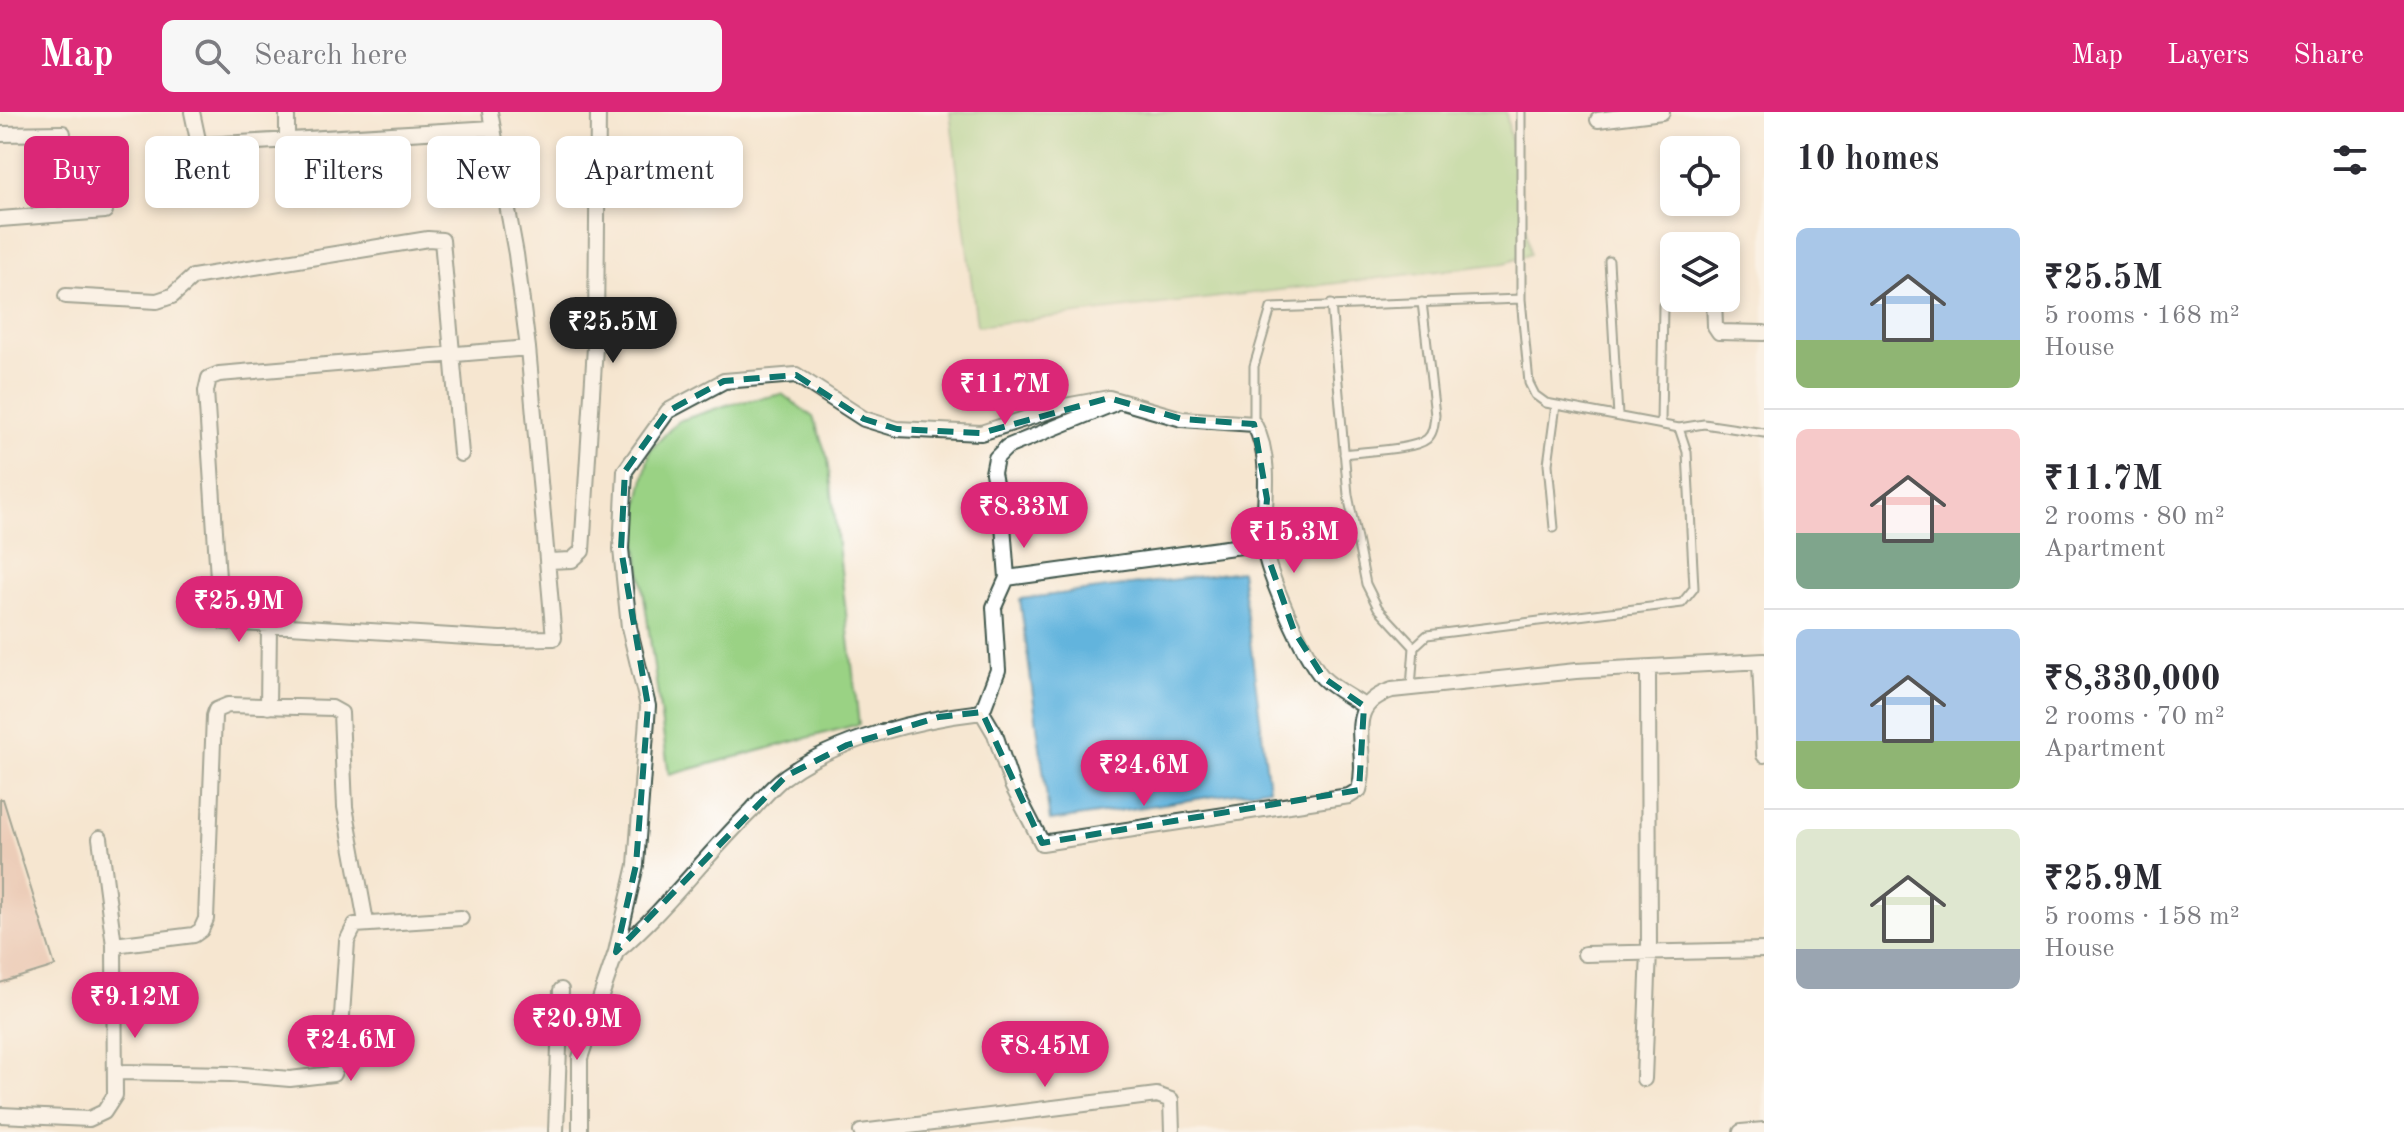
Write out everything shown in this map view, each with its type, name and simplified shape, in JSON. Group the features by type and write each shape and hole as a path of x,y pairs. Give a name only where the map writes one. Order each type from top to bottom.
{"street":[{"path":"192,112 198,140 205,145 275,142"},
{"path":"287,112 287,136"},
{"path":"490,112 516,254 528,348 555,633 550,640 229,624 221,615 206,391 209,378 219,374 528,348"},
{"path":"548,561 572,560 582,551 596,320 598,112"},
{"path":"1598,120 1662,112"},
{"path":"366,136 493,128"},
{"path":"0,134 63,133"},
{"path":"0,219 105,211"},
{"path":"66,296 157,301 172,296 193,277 437,238 445,245 461,454"},
{"path":"1714,312 1715,326 1719,332 1764,333"},
{"path":"580,1132 580,1058 616,952 636,865 648,706 629,627 621,549 625,471 668,411 724,381 796,375 864,419 897,429 981,433 1065,406 1109,398 1182,419 1254,424 1260,435 1267,499 1263,543 1294,631 1324,678 1364,706"},
{"path":"982,712 998,670 994,607 1007,578 1003,525 993,473 996,458 1007,447 1120,401"},
{"path":"1007,578 1263,543"},
{"path":"268,707 269,627"},
{"path":"982,712 995,734 1012,785 1042,843 1349,796 1359,790 1364,770 1360,725 1364,706 1375,695 1411,688 1576,671 1648,670 1762,662 1764,755"},
{"path":"1644,1079 1649,951 1648,670"},
{"path":"114,945 194,935 201,930 206,919 216,710 228,705 332,708 341,713 345,807 366,922"},
{"path":"616,952 647,926 714,847 786,776 847,745 939,717 982,712"},
{"path":"0,1115 89,1119 104,1112 115,1095 114,945 100,838"},
{"path":"117,1072 231,1074 290,1079 333,1074 339,1060 347,941 355,925 461,918"},
{"path":"1585,954 1764,950"},
{"path":"556,1132 561,990"},
{"path":"861,1132 1157,1095 1171,1100 1172,1132"},
{"path":"1741,1132 1764,1130"}],"lane":[{"path":"1521,112 1521,299 1529,383 1535,395 1556,405 1661,422 1679,428 1704,424 1764,433"},
{"path":"1609,261 1618,416"},
{"path":"1254,424 1254,366 1271,308 1521,299"},
{"path":"1344,454 1416,444 1427,438 1433,429 1435,415 1422,302"},
{"path":"1331,304 1348,495 1366,584 1378,608 1414,647"},
{"path":"1661,422 1663,312"},
{"path":"1554,528 1548,464 1556,405"},
{"path":"1411,688 1414,647 1420,638 1438,633 1682,603 1689,598 1695,577 1688,467 1684,436 1679,428"}],"highlighted area":[{"path":"796,375 864,419 897,429 981,433 1109,398 1182,419 1254,424 1267,499 1263,543 1294,631 1324,678 1364,706 1359,790 1042,843 982,712 939,717 847,745 786,776 616,952 636,865 648,706 621,549 625,471 668,411 724,381"}],"green space":[{"path":"950,112 1506,112 1530,254 1505,263 977,326"},
{"path":"782,394 813,417 828,459 859,724 669,775 634,524 650,450 678,421 727,405"}],"water":[{"path":"1241,571 1269,788 1050,821 1020,599"}],"building":[{"path":"0,799 3,799 55,966 0,983"}]}
